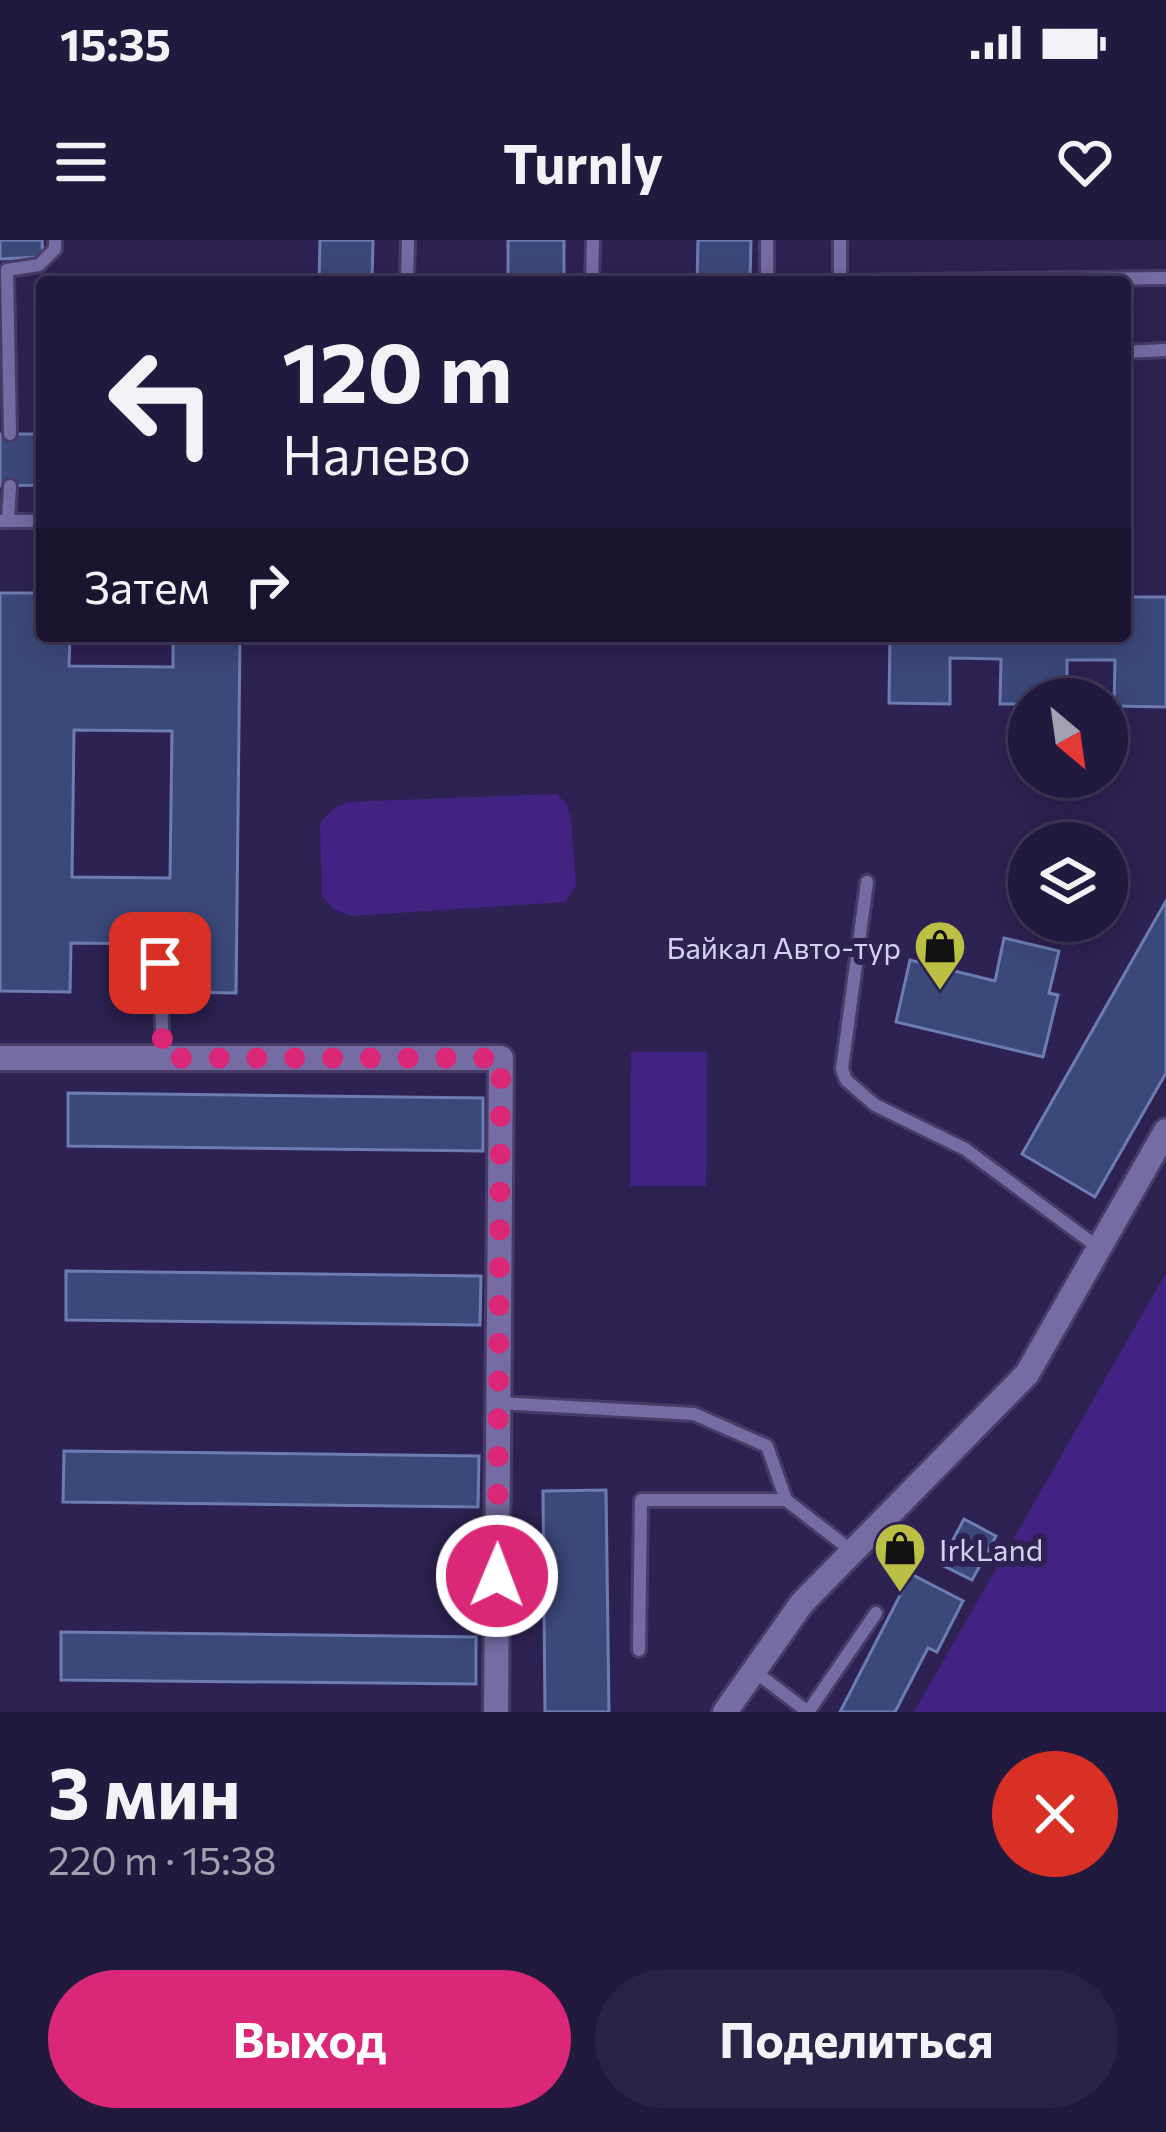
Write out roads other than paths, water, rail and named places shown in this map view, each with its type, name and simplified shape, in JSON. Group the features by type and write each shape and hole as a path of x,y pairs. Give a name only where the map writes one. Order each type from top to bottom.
{"street":[{"path":"0,1058 501,1058 496,1712"},
{"path":"725,1712 802,1603 1027,1374 1166,1131"}],"lane":[{"path":"10,434 8,270 39,265 55,249 55,240"},
{"path":"407,276 408,240"},
{"path":"592,276 593,240"},
{"path":"766,240 767,276"},
{"path":"840,240 842,276"},
{"path":"1131,278 1166,278"},
{"path":"1131,352 1166,350"},
{"path":"10,486 4,521 36,521"},
{"path":"867,882 842,1069 846,1080 875,1105 965,1149 1099,1249"},
{"path":"160,963 163,1058"},
{"path":"499,1403 694,1414 767,1446 786,1500 852,1551"},
{"path":"639,1650 641,1500 786,1500"},
{"path":"754,1671 808,1712 876,1613"}],"place":[{"name":"Байкал Авто-тур","path":"940,992"},
{"name":"IrkLand","path":"900,1594"}]}
